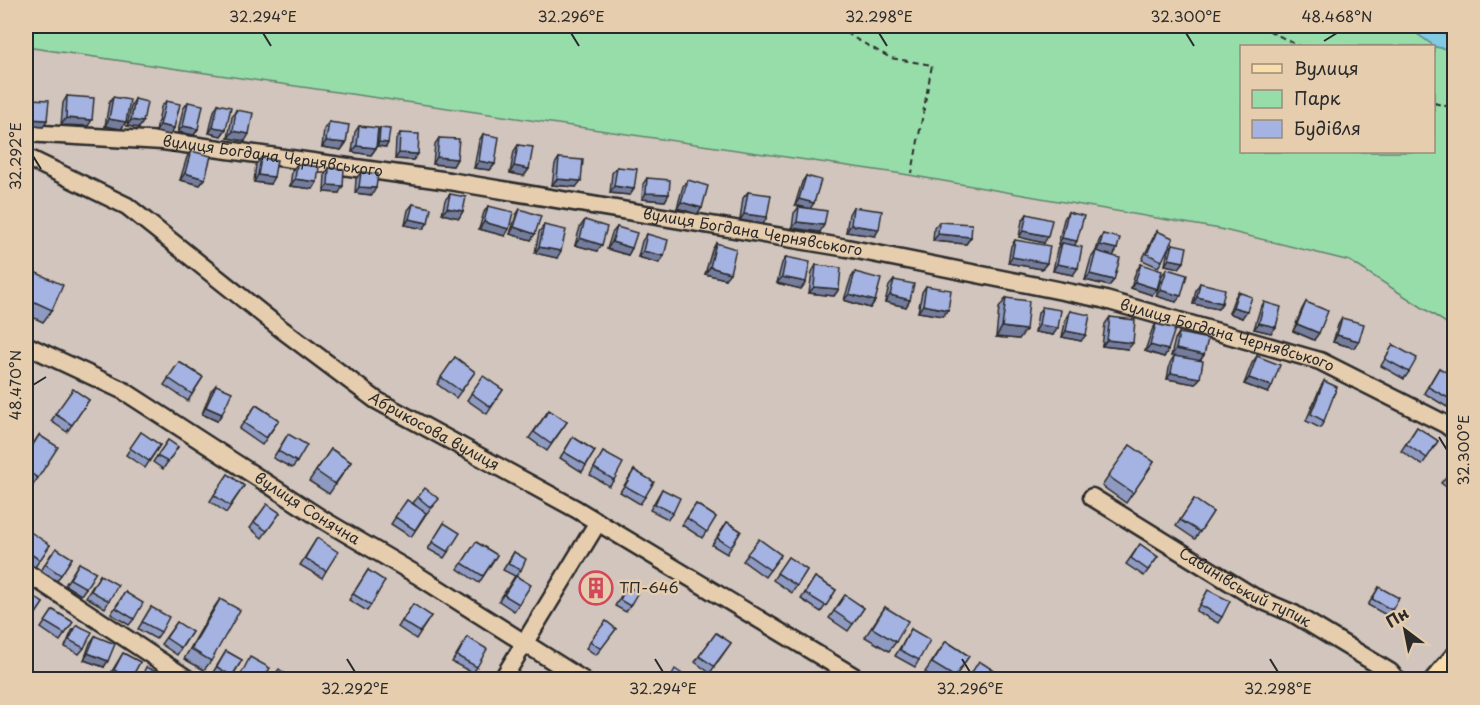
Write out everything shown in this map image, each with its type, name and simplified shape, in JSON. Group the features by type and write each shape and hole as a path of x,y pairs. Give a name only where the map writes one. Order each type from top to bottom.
{"main road":[{"path":"1436,680 1455,660"}],"street":[{"name":"вулиця Богдана Чернявського","path":"26,133 163,141 449,181 847,248 1102,299 1320,361 1455,431"},
{"name":"Абрикосова вулиця","path":"26,157 127,206 280,328 376,400 598,522 860,680"},
{"name":"вулиця Сонячна","path":"26,345 124,391 325,521 417,575 583,680"},
{"name":"Савинівський тупик","path":"1092,497 1254,597 1304,620 1390,672 1397,680"},
{"path":"502,680 598,522"},
{"path":"26,572 189,680"}],"path":[{"path":"838,26 854,38 891,57 932,65 912,173"},
{"path":"1260,26 1297,45"},
{"path":"1435,103 1455,108"}],"green space":[{"path":"26,26 1406,26 1433,45 1240,45 1240,153 1435,153 1435,46 1454,50 1454,328 1350,261 1220,229 903,174 26,47"},
{"path":"1432,26 1454,26 1454,34 1446,35"}],"water":[{"path":"1406,26 1432,26 1446,35 1454,34 1454,50 1433,45"}],"building":[{"path":"67,96 94,98 92,120 66,118"},
{"path":"113,97 130,100 126,122 109,119"},
{"path":"31,99 49,100 47,120 29,119"},
{"path":"135,99 147,102 143,122 131,120"},
{"path":"166,101 180,104 174,128 160,125"},
{"path":"188,102 203,105 198,129 183,126"},
{"path":"218,104 231,107 226,129 213,127"},
{"path":"236,110 253,113 249,134 233,131"},
{"path":"329,122 349,125 346,143 326,141"},
{"path":"359,126 378,128 376,148 357,146"},
{"path":"380,128 390,129 388,143 379,142"},
{"path":"400,133 419,134 418,154 399,153"},
{"path":"483,134 499,137 495,164 479,161"},
{"path":"439,138 459,139 457,159 437,157"},
{"path":"518,145 533,147 529,169 514,166"},
{"path":"191,151 211,156 205,179 185,173"},
{"path":"261,158 277,160 274,177 258,175"},
{"path":"559,158 583,160 581,181 557,179"},
{"path":"297,164 319,167 317,182 295,179"},
{"path":"617,167 637,169 634,189 614,186"},
{"path":"329,168 344,169 343,186 328,185"},
{"path":"361,172 378,174 376,188 359,187"},
{"path":"806,176 821,180 814,203 799,199"},
{"path":"647,178 670,180 669,194 646,193"},
{"path":"688,180 708,186 702,208 681,202"},
{"path":"748,192 771,195 767,217 744,214"},
{"path":"450,194 466,197 463,211 447,208"},
{"path":"413,204 431,208 428,223 409,219"},
{"path":"488,206 513,212 509,229 484,222"},
{"path":"799,207 827,211 824,225 797,222"},
{"path":"853,207 882,211 879,229 851,225"},
{"path":"520,209 541,216 535,234 514,227"},
{"path":"1068,212 1084,216 1077,241 1062,238"},
{"path":"1027,214 1052,220 1048,236 1023,231"},
{"path":"585,220 607,227 602,245 580,238"},
{"path":"939,222 972,224 971,237 938,234"},
{"path":"544,225 566,230 561,251 539,247"},
{"path":"617,227 637,233 632,248 612,242"},
{"path":"1157,231 1173,238 1162,261 1147,254"},
{"path":"647,234 668,240 664,256 643,251"},
{"path":"1103,234 1120,238 1117,249 1100,245"},
{"path":"1015,240 1050,246 1047,263 1012,257"},
{"path":"716,243 736,249 730,273 710,267"},
{"path":"1062,243 1082,247 1078,268 1057,264"},
{"path":"1173,244 1187,247 1184,262 1169,259"},
{"path":"1096,251 1120,258 1114,280 1090,274"},
{"path":"786,257 810,262 806,282 782,277"},
{"path":"1141,264 1162,271 1157,289 1135,282"},
{"path":"816,265 841,268 839,289 814,287"},
{"path":"26,268 63,285 52,310 26,298"},
{"path":"1167,269 1187,275 1181,296 1160,290"},
{"path":"855,272 881,279 875,301 849,294"},
{"path":"894,280 914,284 910,300 890,295"},
{"path":"1200,283 1225,289 1222,303 1197,297"},
{"path":"926,286 951,290 948,310 923,305"},
{"path":"1238,292 1252,297 1247,311 1233,307"},
{"path":"1006,298 1029,301 1026,330 1002,327"},
{"path":"1264,302 1281,307 1276,327 1259,323"},
{"path":"1306,302 1328,311 1319,333 1297,324"},
{"path":"1042,307 1061,310 1058,328 1039,325"},
{"path":"1070,311 1090,315 1086,335 1066,331"},
{"path":"1110,317 1135,320 1133,343 1107,340"},
{"path":"1342,318 1364,324 1359,341 1337,335"},
{"path":"1156,324 1175,329 1168,350 1150,345"},
{"path":"1179,333 1208,339 1204,355 1176,349"},
{"path":"1393,345 1417,358 1409,372 1385,359"},
{"path":"1174,356 1203,361 1200,378 1171,373"},
{"path":"1257,356 1280,365 1272,386 1249,378"},
{"path":"455,357 475,372 461,391 441,377"},
{"path":"179,362 203,377 192,394 168,378"},
{"path":"1439,368 1455,377 1455,396 1452,400 1428,387"},
{"path":"483,376 503,390 491,407 471,393"},
{"path":"1324,381 1337,387 1324,421 1311,414"},
{"path":"216,385 232,392 222,414 206,407"},
{"path":"73,389 89,400 72,425 55,414"},
{"path":"256,405 279,420 266,438 244,423"},
{"path":"549,410 567,422 551,444 534,432"},
{"path":"1417,427 1438,441 1427,458 1406,444"},
{"path":"141,432 160,445 149,461 130,448"},
{"path":"288,434 307,445 297,462 278,451"},
{"path":"39,435 58,447 38,478 26,470 26,456"},
{"path":"573,437 595,451 586,465 564,452"},
{"path":"168,440 178,447 168,462 157,456"},
{"path":"1130,445 1154,462 1133,493 1108,476"},
{"path":"331,449 351,462 335,484 316,471"},
{"path":"603,452 623,463 614,480 594,468"},
{"path":"1455,466 1455,483 1446,477"},
{"path":"634,470 654,482 645,497 625,486"},
{"path":"228,474 244,486 230,506 214,495"},
{"path":"425,488 439,499 431,508 418,497"},
{"path":"662,489 680,498 673,513 655,504"},
{"path":"1194,499 1213,512 1200,532 1180,520"},
{"path":"407,500 426,513 415,530 395,517"},
{"path":"267,504 280,513 267,531 254,522"},
{"path":"696,504 716,517 707,532 687,518"},
{"path":"727,522 741,531 731,547 717,538"},
{"path":"444,523 460,533 448,552 432,542"},
{"path":"29,531 50,545 40,560 26,551 26,536"},
{"path":"317,538 338,552 326,571 305,558"},
{"path":"759,539 781,555 770,570 747,554"},
{"path":"476,542 497,555 483,576 462,563"},
{"path":"1140,544 1158,557 1148,570 1131,558"},
{"path":"56,548 72,558 61,575 45,564"},
{"path":"514,552 526,559 521,570 508,564"},
{"path":"788,557 807,570 797,586 777,573"},
{"path":"79,563 96,572 86,588 70,579"},
{"path":"368,570 385,581 371,605 353,594"},
{"path":"100,575 118,585 109,601 91,591"},
{"path":"516,576 531,585 519,604 504,595"},
{"path":"815,577 836,590 826,606 805,593"},
{"path":"627,586 638,592 630,606 620,600"},
{"path":"1379,587 1399,598 1392,610 1372,599"},
{"path":"1208,590 1230,601 1222,617 1200,605"},
{"path":"27,592 43,603 33,618 26,613"},
{"path":"125,592 143,603 134,619 116,608"},
{"path":"845,595 864,608 853,624 834,611"},
{"path":"220,599 240,610 211,661 191,649"},
{"path":"413,604 431,616 420,632 402,621"},
{"path":"151,607 169,617 161,632 142,622"},
{"path":"885,607 908,621 896,642 872,628"},
{"path":"53,610 73,622 65,634 45,622"},
{"path":"606,621 616,629 601,649 590,641"},
{"path":"177,622 192,632 181,648 166,638"},
{"path":"77,625 92,632 84,648 69,640"},
{"path":"911,629 930,640 919,660 900,650"},
{"path":"716,633 731,643 714,666 699,656"},
{"path":"95,636 115,644 108,661 88,653"},
{"path":"467,637 487,649 477,667 457,656"},
{"path":"946,641 969,656 955,677 932,663"},
{"path":"226,651 242,660 232,676 217,667"},
{"path":"123,653 140,662 131,679 114,670"},
{"path":"250,657 270,668 263,680 238,680"},
{"path":"979,661 1001,675 998,680 967,680"},
{"path":"146,667 164,676 162,680 140,680"},
{"path":"279,669 293,680 271,680"},
{"path":"675,669 691,680 669,680"}],"place":[{"name":"ТП-646","path":"596,588"}]}
